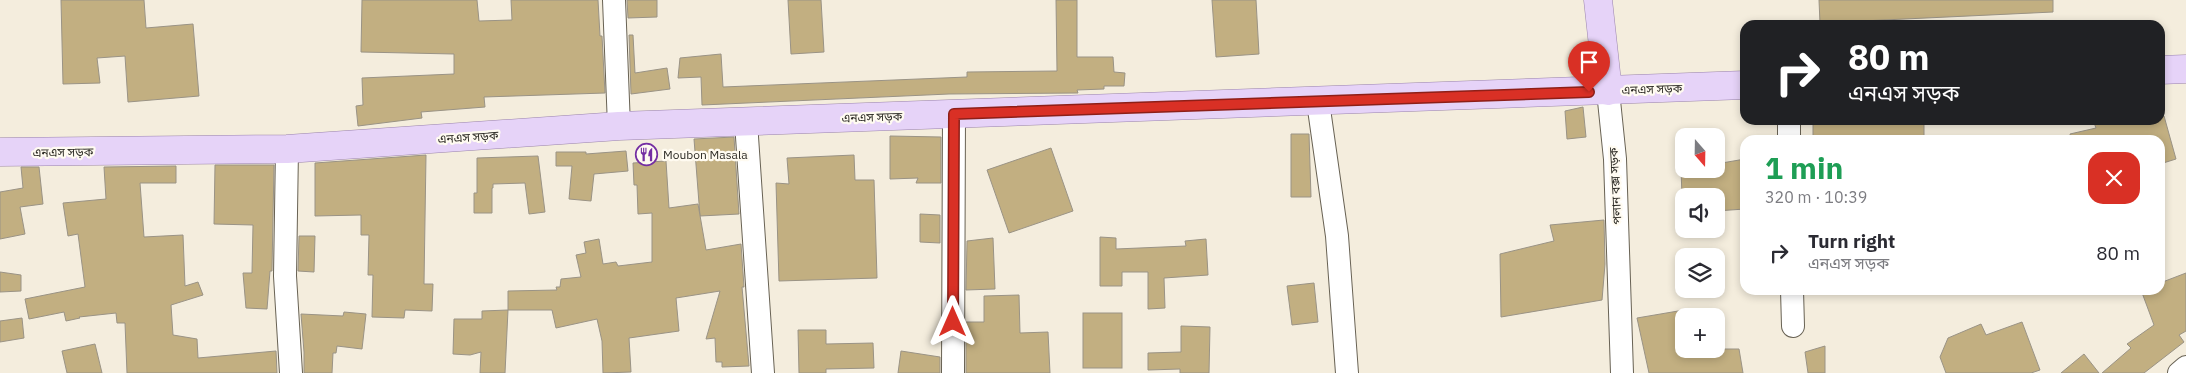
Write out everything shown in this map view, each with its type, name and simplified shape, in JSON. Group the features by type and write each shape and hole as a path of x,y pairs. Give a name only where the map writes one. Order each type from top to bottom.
{"main road":[{"name":"পলান বক্স সড়ক","path":"1598,0 1608,91"},
{"path":"2165,70 2186,69"},
{"name":"এনএস সড়ক","path":"0,152 286,149 619,126 1740,85"}],"street":[{"path":"614,0 619,126"},
{"name":"পলান বক্স সড়ক","path":"1608,91 1615,159 1622,373"},
{"path":"1318,102 1337,236 1347,373"},
{"path":"953,373 954,114"},
{"path":"746,122 763,373"},
{"path":"286,149 285,276 291,373"},
{"path":"1792,295 1793,326"},
{"path":"2179,373 2186,367"}],"building":[{"path":"61,0 144,0 146,28 193,24 199,96 128,102 125,56 97,58 100,83 63,84"},
{"path":"362,0 477,0 479,21 512,20 511,0 598,0 605,93 484,97 485,107 421,112 422,118 358,126 356,106 363,105 362,78 454,74 454,54 361,52"},
{"path":"627,0 657,0 657,17 628,18"},
{"path":"788,0 821,0 824,52 791,54"},
{"path":"1056,0 1077,0 1077,57 1113,57 1114,72 1125,73 1124,86 1104,86 1104,89 1077,90 1078,93 949,94 702,105 701,77 678,78 680,58 721,54 723,87 967,77 967,72 1057,71"},
{"path":"1212,0 1256,0 1259,54 1216,57"},
{"path":"1819,0 2053,0 2053,12 1884,20 1820,20"},
{"path":"629,35 633,35 635,73 667,68 670,89 631,94"},
{"path":"1583,107 1586,137 1567,139 1565,111"},
{"path":"2165,120 2176,159 2165,162 2165,135 2070,135 2096,128 2095,125 2165,125"},
{"path":"1813,125 1924,125 1924,135 1813,135"},
{"path":"1291,134 1309,134 1311,197 1291,197"},
{"path":"890,136 941,137 941,183 916,183 918,178 890,179"},
{"path":"734,137 739,214 700,216 694,139"},
{"path":"1051,148 1073,211 1009,233 987,170"},
{"path":"626,151 628,171 594,174 591,201 569,199 572,166 556,166 556,152 586,152 586,154"},
{"path":"426,155 424,284 433,284 432,311 405,310 404,318 372,317 373,275 368,275 369,235 361,235 361,215 315,216 315,163"},
{"path":"854,155 855,180 874,180 877,278 779,281 776,183 789,184 787,158"},
{"path":"538,156 545,212 529,214 525,183 493,184 492,213 474,213 474,193 477,193 477,158"},
{"path":"1740,160 1740,209 1725,210 1725,188 1682,188 1681,178 1725,178 1725,162"},
{"path":"666,161 669,208 698,204 706,250 741,244 744,287 742,287 749,366 722,367 722,362 716,362 715,338 706,339 720,291 676,298 679,331 629,338 631,372 603,373 602,341 597,319 556,328 552,310 508,310 508,291 557,290 556,287 560,287 561,279 581,277 576,255 586,253 584,242 599,239 603,264 616,262 618,266 652,262 652,213 638,214 637,185 634,185 633,163"},
{"path":"215,165 274,165 272,271 270,271 267,309 246,308 243,273 252,273 253,225 214,224"},
{"path":"176,166 176,183 140,183 144,237 183,235 185,286 198,282 203,295 171,305 173,335 197,339 198,358 276,351 277,373 127,373 125,323 117,323 116,313 79,317 66,321 64,312 29,319 25,299 85,287 78,234 68,236 63,203 106,199 104,167"},
{"path":"21,167 39,167 43,204 20,207 25,234 0,239 0,192 23,188"},
{"path":"920,214 940,215 940,243 920,242"},
{"path":"1604,220 1605,264 1602,300 1501,317 1500,254 1554,241 1550,225"},
{"path":"299,236 315,236 314,272 298,271"},
{"path":"1100,237 1116,238 1116,249 1186,246 1185,241 1206,239 1208,275 1164,278 1165,308 1148,309 1148,272 1122,272 1122,286 1100,286"},
{"path":"993,238 995,289 966,290 967,241"},
{"path":"0,272 21,275 21,291 0,292"},
{"path":"2186,273 2186,331 2179,335 2184,342 2144,373 2102,373 2131,348 2127,344 2154,325 2143,295 2165,295 2165,281"},
{"path":"1314,283 1318,322 1292,325 1287,286"},
{"path":"1019,295 1020,333 1048,332 1050,373 966,373 966,322 984,322 984,296"},
{"path":"508,310 505,373 480,373 481,352 470,355 453,354 454,319 482,319 482,311"},
{"path":"344,312 366,314 362,349 337,346 336,353 333,353 332,373 304,373 301,314 343,316"},
{"path":"1675,312 1675,358 1725,358 1725,349 1739,349 1743,373 1649,373 1637,318"},
{"path":"1083,313 1122,313 1122,368 1083,368"},
{"path":"22,318 24,338 0,342 0,321"},
{"path":"2022,322 2040,370 2031,373 1946,373 1940,357 1948,338 1981,324 1986,335"},
{"path":"1181,326 1210,327 1209,373 1180,373 1180,369 1148,370 1148,353 1181,352"},
{"path":"798,330 826,330 826,344 873,343 874,368 826,369 826,373 799,373"},
{"path":"95,344 102,373 67,373 62,351"},
{"path":"1825,346 1825,373 1808,373 1805,352"},
{"path":"901,351 940,357 940,373 898,373"},
{"path":"2084,354 2099,373 2061,373"}],"place":[{"name":"Moubon Masala","path":"647,154"}],"route":[{"path":"953,322 954,114 1589,92"}]}
